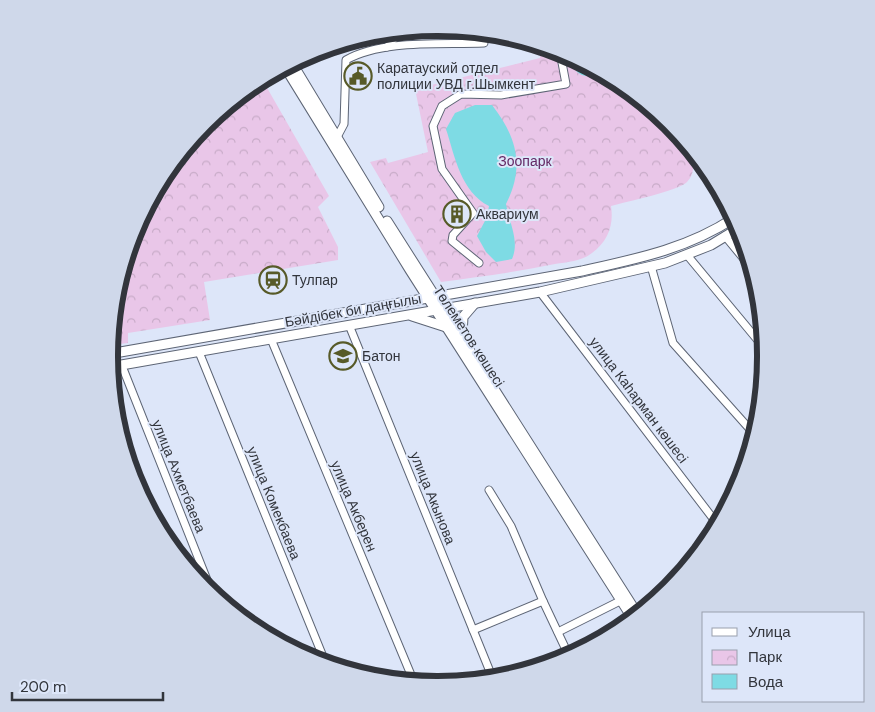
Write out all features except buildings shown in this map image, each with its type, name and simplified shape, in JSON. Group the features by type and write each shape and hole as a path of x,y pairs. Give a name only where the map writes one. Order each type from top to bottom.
{"main road":[{"name":"Төлеметов көшесі","path":"296,69 432,297 446,327 629,612"},
{"name":"Төлеметов көшесі","path":"289,73 432,297"},
{"name":"Бәйдібек би даңғылы","path":"118,352 582,271 659,254 699,239 727,222"},
{"name":"Бәйдібек би даңғылы","path":"118,366 540,292 651,266 687,255 732,232"},
{"path":"462,336 463,316 476,302"},
{"name":"Төлеметов көшесі","path":"439,309 462,336 634,608"},
{"path":"407,315 446,327"},
{"path":"302,320 305,333"}],"street":[{"path":"387,47 394,39"},
{"path":"336,139 344,124 346,60 357,54 387,47 484,43 484,40"},
{"path":"479,263 452,241 453,235 473,213 442,169 433,126 442,106 461,94 501,96 566,84 562,62"},
{"path":"725,236 741,255"},
{"path":"687,255 757,339"},
{"path":"651,266 673,343 749,428"},
{"name":"улица Каһарман көшесі","path":"540,292 713,518"},
{"name":"улица Акынова","path":"349,326 490,671"},
{"name":"улица Акберен","path":"271,339 411,674"},
{"name":"улица Комекбаева","path":"199,352 322,654"},
{"name":"улица Ахметбаева","path":"122,366 205,576"},
{"path":"489,490 511,526 543,601 566,648"},
{"path":"558,632 622,600"},
{"path":"473,630 543,601"}],"green space":[{"name":"Зоопарк","path":"540,53 579,69 632,102 678,145 692,162 693,170 687,182 673,189 611,206 612,220 606,238 598,248 584,258 570,262 441,282 370,162 386,158 388,163 428,152 415,89 540,58"},
{"path":"266,86 329,196 318,207 338,247 338,260 204,282 210,320 128,333 128,343 118,344 120,314 124,294 142,234 161,196 184,161 211,130 243,102"},
{"path":"146,483 155,505 151,497"}],"water":[{"path":"578,69 591,76 582,75 576,71"},
{"path":"475,105 492,105 507,129 516,153 515,177 506,204 514,238 514,252 512,259 496,262 486,252 477,236 487,217 489,206 479,200 465,183 456,162 446,129 455,113"}],"place":[{"name":"Каратауский отдел полиции УВД г.Шымкент","path":"358,76"},
{"name":"Аквариум","path":"457,214"},
{"name":"Тулпар","path":"273,280"},
{"name":"Батон","path":"343,356"}]}
